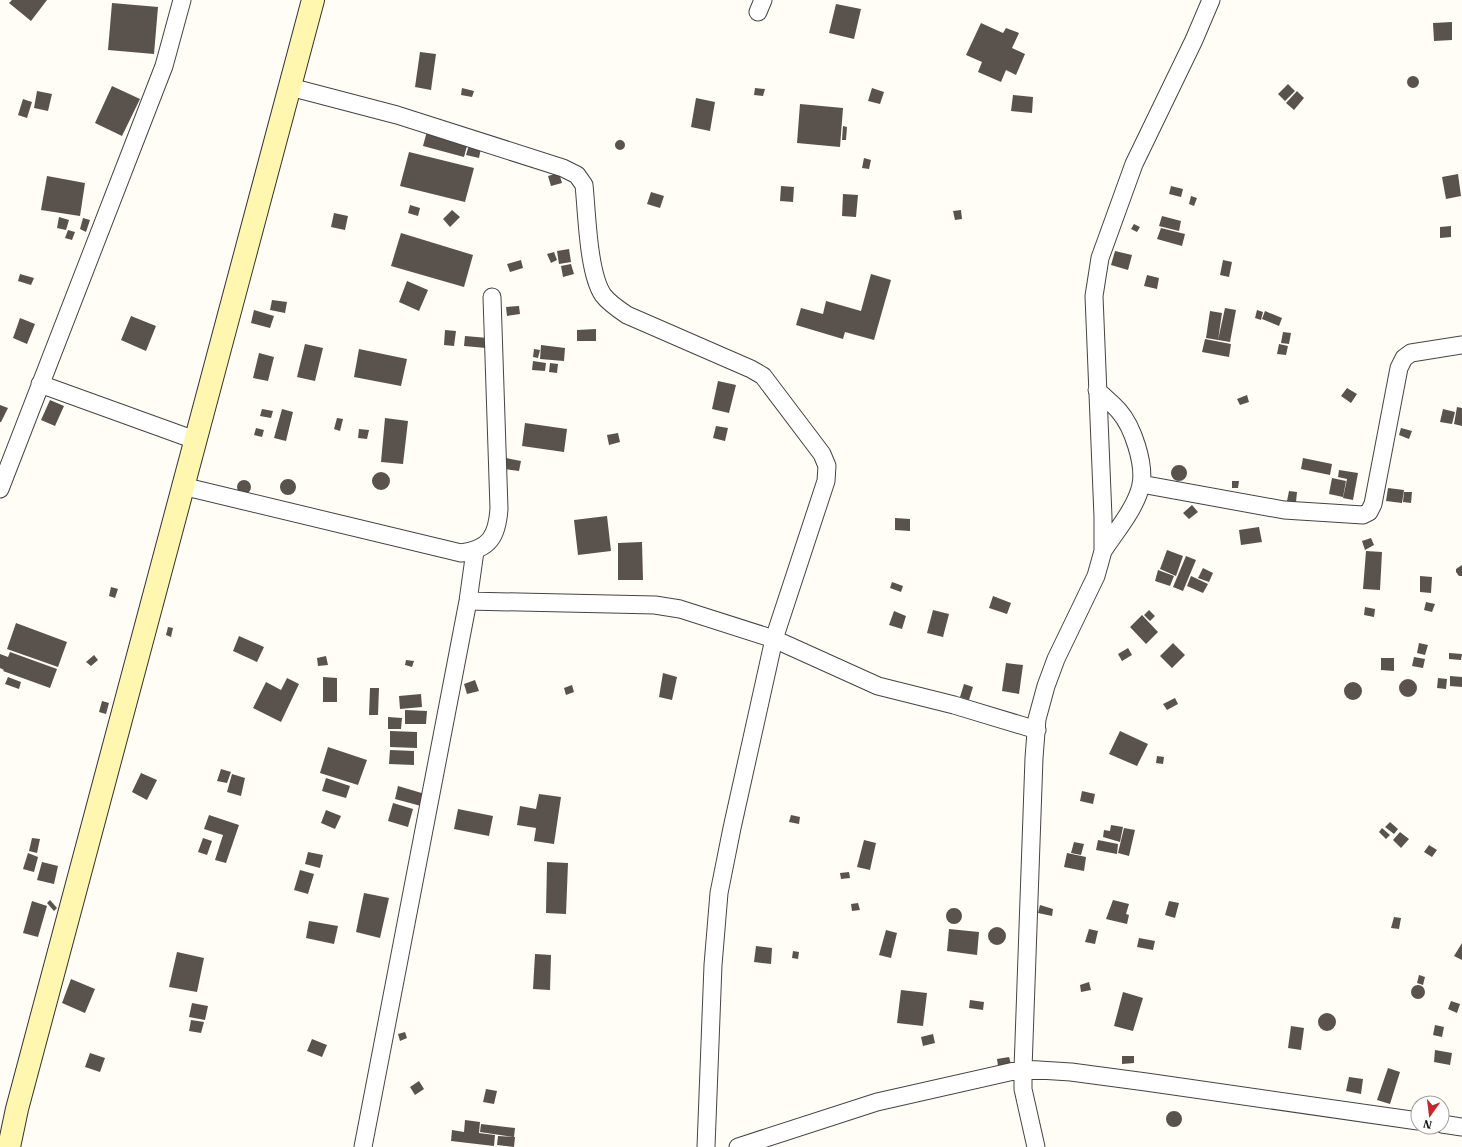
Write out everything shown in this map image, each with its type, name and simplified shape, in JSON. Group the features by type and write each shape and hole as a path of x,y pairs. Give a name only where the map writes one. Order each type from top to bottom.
{"main road":[{"path":"9,1147 17,1109 182,486 313,0"}],"street":[{"path":"0,488 164,66 182,0"},
{"path":"1036,1147 1023,1089 1023,1069 1037,719 1056,659 1096,576 1103,551 1094,296 1100,258 1134,164 1194,40 1211,0"},
{"path":"290,87 397,115 563,168 577,175 584,185 593,268 603,294 612,304 627,315 751,369 763,376 822,454 827,466 826,481 774,638 719,893 713,965 706,1147"},
{"path":"182,486 461,554 475,551 490,540 498,527 499,509 492,297"},
{"path":"1141,484 1284,510 1363,515 1369,512 1373,504 1399,368 1404,358 1411,353 1462,345"},
{"path":"40,384 195,440"},
{"path":"1097,390 1120,411 1132,429 1140,460 1141,484 1134,503 1103,551"},
{"path":"363,1147 468,601 475,551"},
{"path":"468,601 655,604 680,609 774,638 878,686 954,705 1037,730"},
{"path":"738,1147 877,1102 1023,1069 1070,1072 1410,1120"},
{"path":"1450,1125 1462,1127"}],"building":[{"path":"12,0 47,0 31,21 9,3"},
{"path":"112,3 158,7 154,54 108,50"},
{"path":"836,4 861,9 854,39 829,33"},
{"path":"1452,22 1452,40 1434,41 1433,23"},
{"path":"981,23 1003,33 1006,28 1019,33 1012,48 1025,54 1016,75 1006,70 1001,82 978,72 982,62 966,55"},
{"path":"420,52 436,54 431,90 415,87"},
{"path":"1411,76 1415,76 1419,82 1415,88 1411,88 1407,84 1407,80"},
{"path":"1288,84 1295,91 1285,101 1278,94"},
{"path":"112,86 140,99 122,136 95,123"},
{"path":"462,88 474,91 472,97 461,95"},
{"path":"755,88 765,89 763,96 754,95"},
{"path":"872,88 884,92 880,104 868,101"},
{"path":"37,91 52,94 48,111 34,108"},
{"path":"1297,91 1304,98 1294,110 1286,103"},
{"path":"1013,95 1033,97 1032,113 1011,111"},
{"path":"696,98 715,102 710,131 691,127"},
{"path":"23,99 32,102 27,118 18,115"},
{"path":"800,104 843,108 840,147 797,143"},
{"path":"843,126 847,127 846,140 842,140"},
{"path":"427,131 468,142 464,157 423,146"},
{"path":"618,140 622,140 624,141 624,149 618,150 615,147 615,143"},
{"path":"469,145 481,148 479,158 466,155"},
{"path":"409,152 474,168 465,202 400,186"},
{"path":"864,158 871,160 869,169 862,168"},
{"path":"559,173 562,183 551,186 548,176"},
{"path":"1458,174 1461,196 1446,199 1442,177"},
{"path":"47,176 85,183 80,216 41,210"},
{"path":"781,186 794,187 793,202 780,201"},
{"path":"1171,186 1183,189 1181,197 1169,194"},
{"path":"651,192 664,196 660,208 647,204"},
{"path":"843,194 858,195 856,217 842,216"},
{"path":"1191,196 1197,198 1194,206 1189,204"},
{"path":"410,205 420,208 418,216 408,213"},
{"path":"452,210 460,217 450,227 443,219"},
{"path":"961,210 962,219 955,220 953,211"},
{"path":"334,213 348,216 345,230 331,227"},
{"path":"1162,216 1181,221 1179,231 1159,226"},
{"path":"59,217 69,220 66,230 57,228"},
{"path":"83,218 90,220 86,232 80,229"},
{"path":"1134,224 1140,227 1137,232 1131,229"},
{"path":"1451,226 1451,237 1440,238 1440,227"},
{"path":"1161,228 1185,234 1182,246 1157,239"},
{"path":"68,230 75,232 72,240 65,238"},
{"path":"401,233 473,255 464,287 391,266"},
{"path":"569,249 571,262 559,264 557,251"},
{"path":"1115,251 1132,255 1128,270 1111,265"},
{"path":"554,252 557,260 551,263 547,254"},
{"path":"521,260 523,268 510,272 507,264"},
{"path":"1223,260 1232,262 1229,277 1220,275"},
{"path":"571,264 574,274 563,277 561,266"},
{"path":"20,274 34,278 31,285 18,281"},
{"path":"871,274 891,280 874,340 845,332 843,339 796,325 801,308 823,314 826,301 861,311"},
{"path":"1147,275 1159,278 1157,289 1144,286"},
{"path":"407,281 428,290 419,311 399,302"},
{"path":"272,300 287,302 285,313 270,310"},
{"path":"519,306 520,314 507,316 506,307"},
{"path":"1225,308 1236,310 1230,342 1218,340"},
{"path":"254,310 274,316 270,328 251,323"},
{"path":"1257,310 1263,312 1261,320 1255,318"},
{"path":"1210,311 1222,313 1218,340 1206,338"},
{"path":"1265,311 1282,318 1279,326 1262,319"},
{"path":"131,316 156,326 146,351 121,340"},
{"path":"20,318 35,324 27,344 13,338"},
{"path":"596,329 596,341 577,341 577,330"},
{"path":"445,330 456,331 454,346 444,345"},
{"path":"1283,332 1291,333 1289,344 1281,343"},
{"path":"465,336 488,338 486,348 464,346"},
{"path":"1205,339 1231,344 1229,357 1202,352"},
{"path":"305,344 323,348 315,381 297,377"},
{"path":"1279,344 1288,346 1286,355 1277,354"},
{"path":"541,345 565,348 564,361 540,359"},
{"path":"359,349 407,359 401,386 354,377"},
{"path":"534,349 540,350 538,358 533,357"},
{"path":"259,353 274,357 268,381 253,378"},
{"path":"533,361 546,363 545,371 532,370"},
{"path":"550,363 558,364 557,373 549,372"},
{"path":"718,381 736,385 729,413 712,409"},
{"path":"1347,388 1357,394 1351,403 1341,396"},
{"path":"1247,395 1249,402 1240,405 1237,399"},
{"path":"50,400 64,406 55,426 41,420"},
{"path":"0,405 8,408 1,422 0,422"},
{"path":"1457,407 1462,408 1462,426 1454,424"},
{"path":"262,409 273,411 271,418 260,416"},
{"path":"282,409 293,412 286,441 274,438"},
{"path":"1443,409 1455,412 1452,424 1440,422"},
{"path":"337,418 343,419 340,431 334,429"},
{"path":"385,418 408,421 403,464 381,462"},
{"path":"525,423 567,429 564,452 522,446"},
{"path":"716,426 728,428 725,441 713,438"},
{"path":"256,428 264,430 262,437 254,435"},
{"path":"1401,428 1412,431 1409,439 1399,435"},
{"path":"359,429 369,430 367,439 358,438"},
{"path":"618,433 620,442 609,445 607,435"},
{"path":"506,458 521,461 519,471 504,469"},
{"path":"1303,458 1332,464 1330,475 1301,469"},
{"path":"1176,465 1182,465 1187,470 1185,479 1182,481 1176,481 1171,476 1171,470"},
{"path":"1339,470 1358,473 1353,500 1343,498 1347,479 1338,477"},
{"path":"381,472 387,475 390,481 387,487 381,490 375,487 372,481 375,475"},
{"path":"1332,478 1346,481 1343,497 1329,494"},
{"path":"288,479 295,484 296,487 291,494 288,495 281,490 280,487 285,480"},
{"path":"244,480 249,482 251,487 249,492 244,494 239,492 237,487 239,482"},
{"path":"1232,481 1239,481 1238,488 1232,488"},
{"path":"1388,488 1404,490 1402,503 1386,501"},
{"path":"1289,491 1297,492 1296,502 1287,501"},
{"path":"1404,492 1412,492 1411,503 1403,502"},
{"path":"1192,505 1198,512 1189,519 1183,513"},
{"path":"607,516 611,551 578,555 574,520"},
{"path":"895,518 910,519 910,531 895,530"},
{"path":"1259,527 1262,542 1241,545 1239,530"},
{"path":"1371,538 1374,545 1365,550 1362,541"},
{"path":"642,542 643,580 618,580 618,543"},
{"path":"1167,550 1183,556 1176,576 1160,569"},
{"path":"1366,551 1382,552 1380,590 1363,589"},
{"path":"1186,556 1196,560 1183,591 1173,587"},
{"path":"1462,565 1462,576 1459,576 1456,569"},
{"path":"1203,568 1213,573 1209,582 1198,578"},
{"path":"1158,570 1174,576 1170,586 1155,581"},
{"path":"1191,576 1208,584 1203,593 1187,586"},
{"path":"1420,576 1432,577 1431,593 1420,592"},
{"path":"892,582 903,586 901,592 890,588"},
{"path":"111,587 118,589 115,598 109,596"},
{"path":"993,596 1011,603 1007,614 989,608"},
{"path":"1426,602 1435,604 1432,612 1424,610"},
{"path":"1365,607 1375,609 1374,617 1364,615"},
{"path":"933,610 949,614 943,637 927,633"},
{"path":"1149,610 1155,616 1150,621 1144,615"},
{"path":"894,611 906,616 902,629 889,625"},
{"path":"1142,615 1158,632 1146,644 1130,627"},
{"path":"16,623 67,642 58,667 7,649"},
{"path":"168,627 173,628 171,637 166,635"},
{"path":"239,636 264,647 257,662 233,651"},
{"path":"1173,643 1185,655 1172,668 1160,656"},
{"path":"1419,643 1428,645 1425,655 1417,653"},
{"path":"1128,648 1132,655 1122,661 1118,654"},
{"path":"10,652 57,669 50,688 3,671 4,670 0,668 0,654 8,657"},
{"path":"1449,653 1462,654 1461,660 1449,659"},
{"path":"94,655 98,660 91,666 86,662"},
{"path":"326,656 328,665 318,666 317,658"},
{"path":"1414,657 1425,659 1423,668 1412,666"},
{"path":"1381,658 1394,658 1394,671 1381,670"},
{"path":"406,660 414,661 412,667 405,665"},
{"path":"1006,663 1023,665 1019,694 1002,691"},
{"path":"663,673 677,677 672,700 659,697"},
{"path":"1450,676 1462,677 1462,687 1450,686"},
{"path":"8,677 21,682 19,689 5,684"},
{"path":"323,677 337,678 337,702 323,702"},
{"path":"287,678 299,684 281,722 253,708 266,682 281,690"},
{"path":"1438,678 1447,679 1446,689 1437,688"},
{"path":"1408,679 1414,682 1417,688 1414,694 1408,697 1402,694 1399,688 1402,682"},
{"path":"475,680 479,691 467,694 464,684"},
{"path":"1353,682 1359,685 1362,691 1359,697 1353,700 1347,697 1344,691 1347,685"},
{"path":"964,684 973,687 969,700 960,697"},
{"path":"572,685 574,692 566,695 564,688"},
{"path":"370,688 379,688 378,715 369,715"},
{"path":"421,694 422,707 400,709 399,696"},
{"path":"1175,698 1178,704 1167,710 1163,704"},
{"path":"102,701 109,703 106,714 99,712"},
{"path":"405,710 427,711 426,724 405,724"},
{"path":"388,717 402,718 401,729 388,729"},
{"path":"390,731 417,732 417,748 390,747"},
{"path":"1120,731 1148,744 1137,766 1109,754"},
{"path":"328,747 367,760 358,785 320,773"},
{"path":"390,750 414,751 414,765 389,764"},
{"path":"1157,756 1164,757 1163,764 1156,763"},
{"path":"221,769 231,772 227,783 217,781"},
{"path":"141,773 157,780 147,800 132,792"},
{"path":"232,774 245,778 241,796 227,792"},
{"path":"326,778 350,786 346,798 322,791"},
{"path":"398,786 425,794 421,806 395,799"},
{"path":"1082,791 1095,794 1093,804 1080,801"},
{"path":"539,794 561,797 554,844 534,841 536,828 517,825 520,806 536,809"},
{"path":"393,803 413,809 408,827 388,821"},
{"path":"458,809 493,816 489,836 454,829"},
{"path":"326,810 341,816 335,829 321,823"},
{"path":"209,815 239,825 226,863 215,860 223,835 204,829"},
{"path":"791,815 800,817 799,824 789,822"},
{"path":"1390,822 1398,829 1394,834 1385,827"},
{"path":"1111,825 1123,827 1120,842 1103,837 1104,830 1110,831"},
{"path":"1124,828 1135,830 1129,856 1118,853"},
{"path":"1382,828 1390,835 1386,839 1379,832"},
{"path":"1400,832 1409,839 1401,848 1393,840"},
{"path":"32,838 40,839 37,853 29,851"},
{"path":"203,838 212,841 207,855 198,852"},
{"path":"864,840 876,843 870,870 857,867"},
{"path":"1098,840 1118,844 1117,854 1096,850"},
{"path":"1074,842 1084,844 1081,855 1071,853"},
{"path":"1429,845 1437,850 1432,857 1424,852"},
{"path":"308,852 323,855 320,868 305,864"},
{"path":"28,853 38,857 34,872 23,869"},
{"path":"1067,853 1086,857 1084,871 1064,867"},
{"path":"42,862 58,866 54,884 37,880"},
{"path":"547,862 568,863 566,914 546,913"},
{"path":"300,870 314,874 308,894 294,890"},
{"path":"849,872 850,878 841,879 840,873"},
{"path":"364,893 389,898 380,938 356,932"},
{"path":"50,900 57,908 54,911 47,903"},
{"path":"1113,900 1129,904 1126,914 1129,915 1127,924 1106,919"},
{"path":"32,901 47,906 38,937 23,933"},
{"path":"1169,901 1179,903 1175,918 1165,915"},
{"path":"858,903 860,910 852,911 851,904"},
{"path":"1040,905 1053,909 1052,916 1038,913"},
{"path":"951,908 957,908 962,913 960,922 957,924 951,924 946,919 946,913"},
{"path":"1394,917 1401,918 1399,929 1391,928"},
{"path":"309,921 338,926 334,944 306,938"},
{"path":"997,927 1003,930 1006,936 1003,942 997,945 991,942 988,936 991,930"},
{"path":"949,929 979,932 977,955 947,951"},
{"path":"1089,929 1098,931 1095,944 1085,942"},
{"path":"886,930 897,933 891,958 879,955"},
{"path":"1139,938 1155,941 1153,950 1137,947"},
{"path":"1462,943 1462,960 1454,956"},
{"path":"756,946 772,948 771,964 754,962"},
{"path":"793,951 799,952 798,959 792,958"},
{"path":"177,952 204,958 197,992 169,987"},
{"path":"535,954 551,955 550,990 533,989"},
{"path":"1419,975 1425,977 1423,985 1417,983"},
{"path":"71,979 95,989 85,1013 62,1003"},
{"path":"1089,982 1091,990 1081,992 1080,985"},
{"path":"1415,985 1421,985 1425,989 1425,995 1421,999 1415,999 1411,995 1411,989"},
{"path":"901,990 927,993 923,1026 897,1023"},
{"path":"1123,992 1143,998 1133,1031 1114,1026"},
{"path":"970,1000 984,1002 983,1010 969,1008"},
{"path":"1451,1001 1460,1004 1457,1013 1448,1009"},
{"path":"192,1003 208,1006 205,1020 189,1017"},
{"path":"1327,1013 1333,1016 1336,1022 1333,1028 1327,1031 1321,1028 1318,1022 1321,1016"},
{"path":"191,1020 204,1022 201,1033 189,1031"},
{"path":"1435,1025 1444,1027 1442,1037 1433,1035"},
{"path":"1291,1026 1304,1028 1301,1050 1288,1048"},
{"path":"405,1032 407,1038 400,1041 398,1034"},
{"path":"933,1034 935,1043 923,1046 921,1037"},
{"path":"312,1039 327,1045 322,1057 307,1051"},
{"path":"1435,1050 1452,1053 1450,1065 1434,1062"},
{"path":"90,1053 105,1058 100,1072 85,1067"},
{"path":"1122,1056 1134,1056 1134,1063 1122,1064"},
{"path":"1009,1057 1011,1064 998,1066 997,1059"},
{"path":"1388,1068 1400,1072 1390,1104 1377,1100"},
{"path":"1349,1077 1363,1079 1361,1094 1346,1091"},
{"path":"419,1081 424,1089 415,1095 410,1087"},
{"path":"486,1089 497,1091 494,1104 483,1102"},
{"path":"1171,1111 1177,1111 1182,1116 1180,1125 1177,1127 1171,1127 1166,1122 1166,1116"},
{"path":"465,1120 480,1122 479,1133 495,1135 494,1146 451,1141 452,1130 464,1132"},
{"path":"481,1124 515,1128 514,1137 480,1132"},
{"path":"498,1136 515,1137 514,1147 497,1145"}]}
